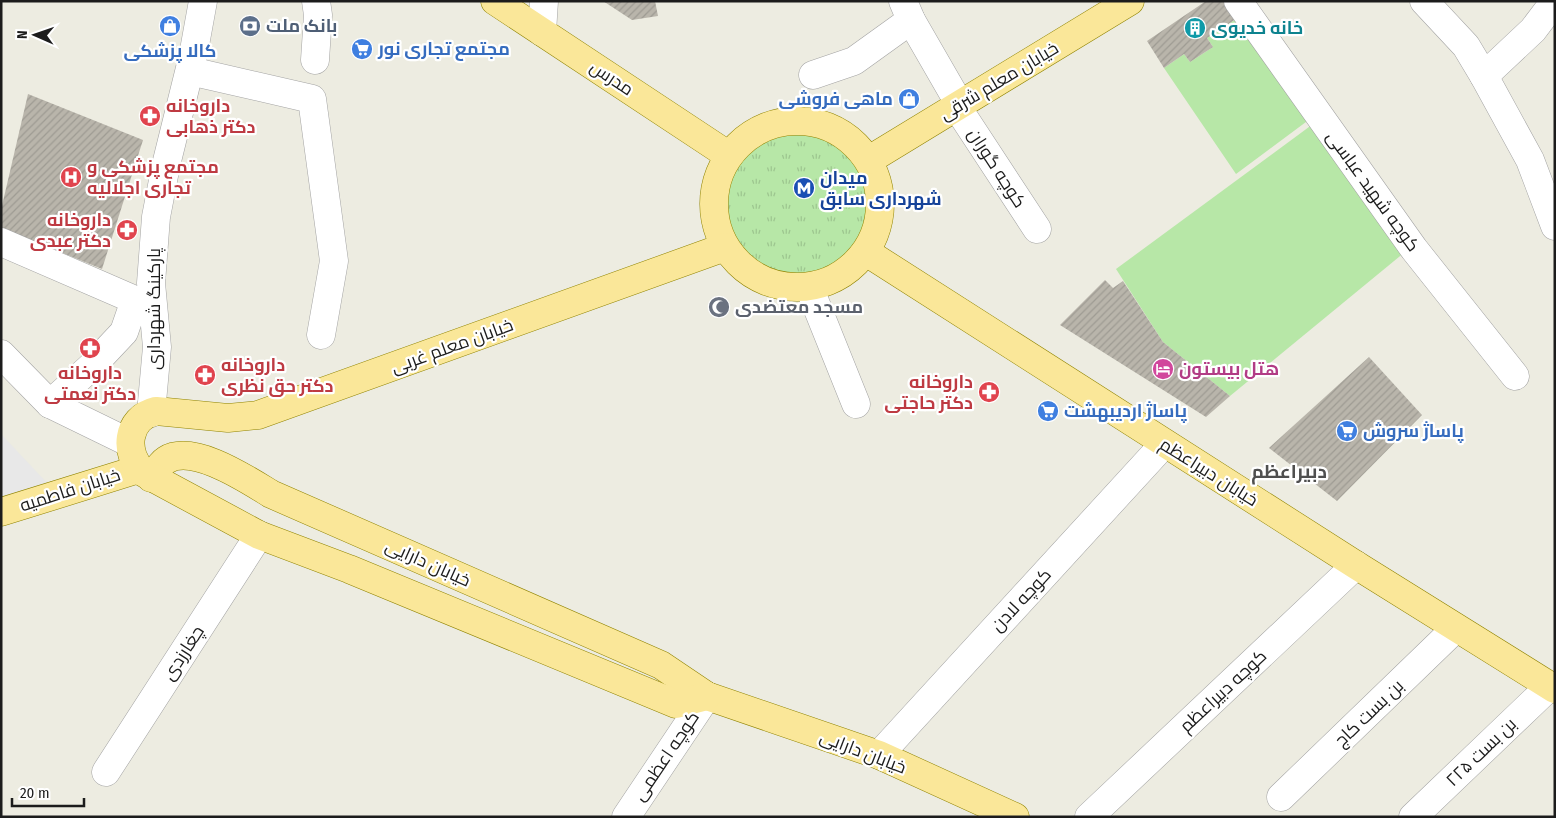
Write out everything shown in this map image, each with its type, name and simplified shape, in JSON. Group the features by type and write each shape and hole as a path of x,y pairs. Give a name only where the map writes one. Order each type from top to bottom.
{"main road":[{"name":"مدرس","path":"495,1 728,156"},
{"name":"خیابان معلم شرقی","path":"869,160 1130,1"},
{"path":"800,120 827,125 851,139 869,160 878,182 881,207 876,230 866,252 844,273 831,281 810,287 785,287 761,280 741,266 725,247 716,225 713,201 717,177 728,156 748,135 772,123 800,120"},
{"name":"خیابان معلم غربی","path":"163,413 228,418 258,415 725,247"},
{"name":"خیابان دبیراعظم","path":"866,252 1164,444 1552,688"},
{"path":"145,473 130,443 131,431 138,419 163,413"},
{"name":"خیابان دارایی","path":"707,696 676,704 349,569 259,535 145,473 166,459 185,456 207,460 225,467 270,494 661,665 707,696 879,756 1015,817"},
{"name":"خیابان فاطمیه","path":"1,512 145,473"},
{"path":"233,520 227,510 231,496 242,485 252,483"}],"street":[{"name":"پارکینگ شهرداری","path":"163,413 151,284 156,217 166,165 190,71 203,1"},
{"path":"315,60 318,15 316,1"},
{"path":"542,32 544,1"},
{"name":"کوچه شهید عباسی","path":"1238,1 1414,249 1516,376"},
{"path":"1424,1 1466,46 1484,76 1530,160 1555,226"},
{"path":"1484,76 1533,30 1555,2"},
{"path":"813,75 854,61 907,11"},
{"name":"کوچه گوران","path":"907,11 958,106 1037,229"},
{"path":"190,71 312,99 334,261 321,335"},
{"path":"1,242 135,300 124,332 92,366 50,404"},
{"path":"810,287 856,404"},
{"path":"1,354 50,404 130,443"},
{"name":"کوچه لادن","path":"879,756 1164,444"},
{"name":"چغارزدی","path":"106,772 259,535"},
{"name":"کوچه دبیراعظم","path":"1089,817 1356,565"},
{"name":"بن بست کاج","path":"1281,797 1456,628"},
{"name":"بن بست ۲۲۵","path":"1413,817 1552,688"},
{"name":"کوچه اعظمی","path":"626,817 707,696"}],"green space":[{"path":"1239,17 1310,119 1236,174 1164,68 1184,54 1190,62 1213,47 1207,38"},
{"path":"1313,124 1405,252 1230,396 1163,342 1116,269"},
{"path":"796,129 824,135 848,151 864,175 870,203 864,231 848,255 824,271 796,277 768,271 744,255 728,231 722,203 728,175 744,151 768,135"}],"shaded area":[{"path":"1,434 49,485 1,501"}],"building":[{"path":"603,1 655,1 658,16 632,20"},
{"name":"خانه خدیوی","path":"1206,1 1228,1 1239,17 1207,38 1213,47 1190,62 1184,54 1164,68 1147,41"},
{"name":"مجتمع پزشکی و تجاری اجلالیه","path":"28,94 143,140 102,269 1,228 1,210"},
{"name":"هتل بیستون","path":"1105,280 1113,288 1123,281 1163,342 1230,396 1206,417 1060,325"},
{"name":"پاساژ سروش","path":"1369,357 1422,415 1337,501 1269,448"}],"place":[{"name":"کالا پزشکی","path":"170,26"},
{"name":"بانک ملت","path":"250,26"},
{"name":"خانه خدیوی","path":"1195,28"},
{"name":"مجتمع تجاری نور","path":"362,49"},
{"name":"ماهی فروشی","path":"909,99"},
{"name":"داروخانه دکتر ذهابی","path":"150,116"},
{"name":"مجتمع پزشکی و تجاری اجلالیه","path":"71,177"},
{"name":"میدان شهرداری سابق","path":"804,188"},
{"name":"داروخانه دکتر عبدی","path":"127,230"},
{"name":"مسجد معتضدی","path":"719,307"},
{"name":"داروخانه دکتر نعمتی","path":"90,348"},
{"name":"هتل بیستون","path":"1163,369"},
{"name":"داروخانه دکتر حق نظری","path":"205,375"},
{"name":"داروخانه دکتر حاجتی","path":"989,392"},
{"name":"پاساژ اردیبهشت","path":"1048,411"},
{"name":"پاساژ سروش","path":"1347,431"}],"district":[{"name":"دبیراعظم","path":"1289,471"}]}
